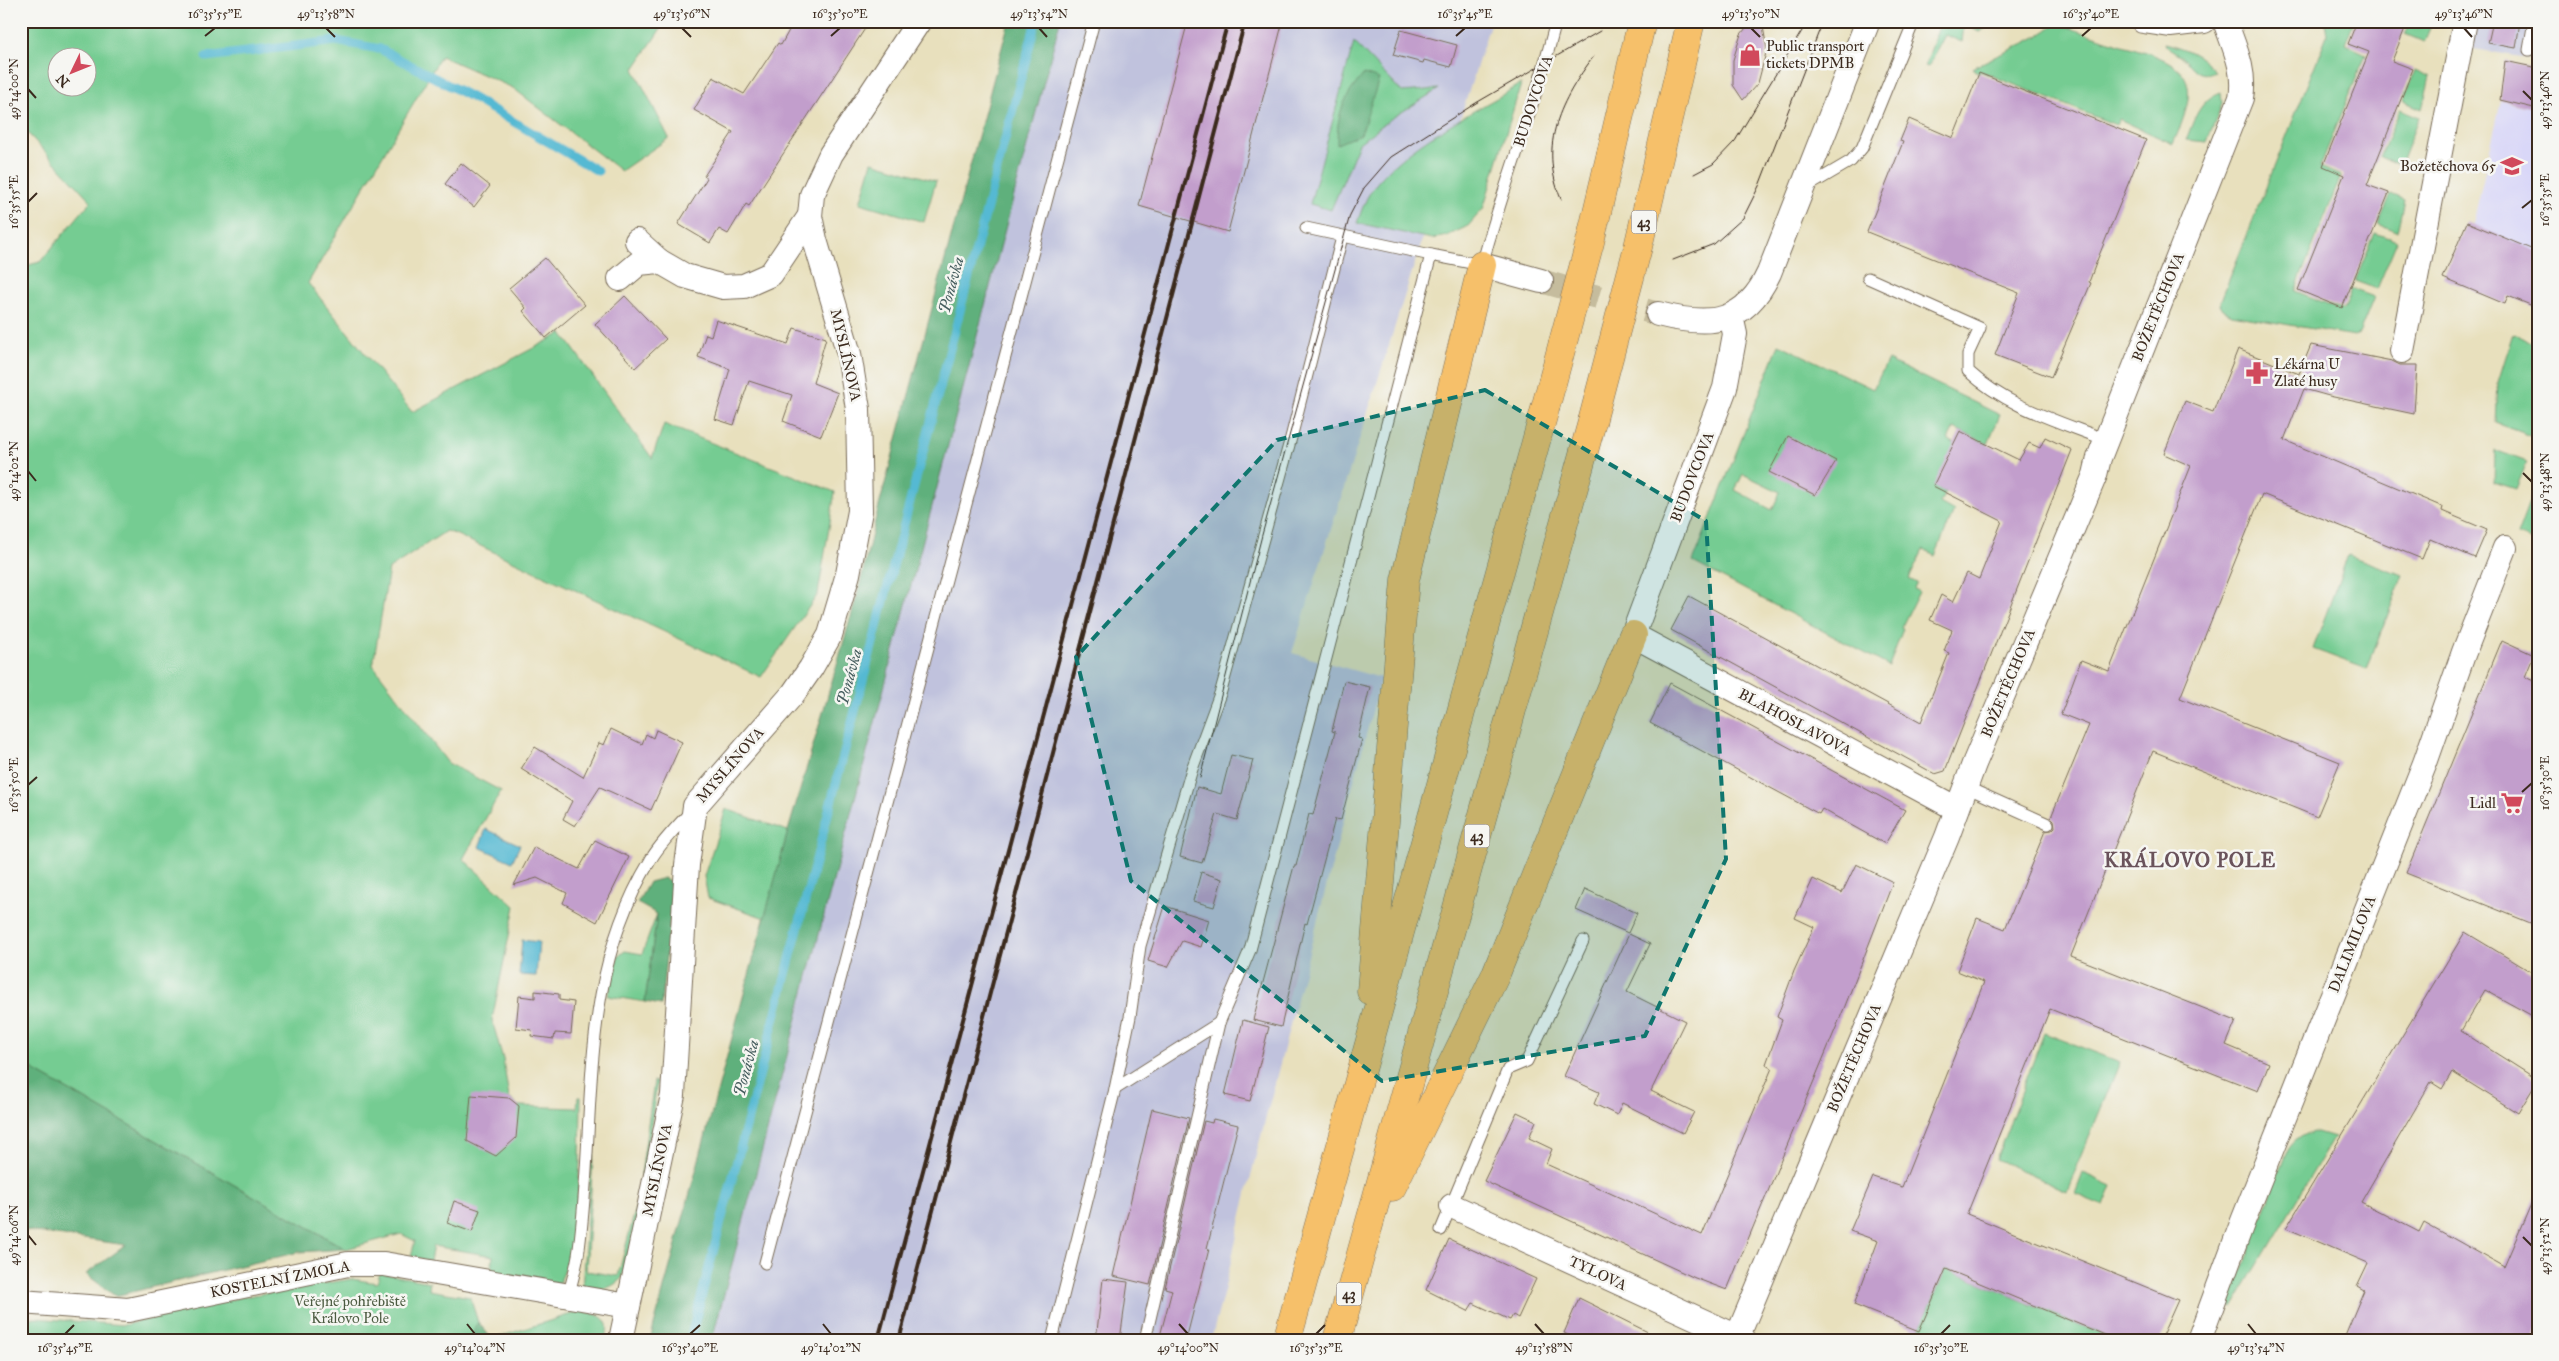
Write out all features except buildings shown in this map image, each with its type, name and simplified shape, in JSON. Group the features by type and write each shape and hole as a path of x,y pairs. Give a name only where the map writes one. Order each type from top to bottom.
{"highway":[{"path":"1287,1340 1590,242 1642,21"},
{"name":"43","path":"1337,1340 1592,422 1640,237 1691,21"},
{"path":"1366,1056 1405,580 1482,265"},
{"path":"1362,1249 1495,976 1633,635"}],"street":[{"name":"MYSLÍNOVA","path":"621,1340 673,1095 687,865 695,806 793,694 830,635 848,574 860,511 858,409 849,354 814,240 810,216 812,196 831,154 919,21"},
{"path":"1658,314 1699,322 1732,316 1745,308 1763,285 1868,21"},
{"path":"2143,21 2177,25 2204,21"},
{"name":"BOŽETĚCHOVA","path":"1739,1339 2095,475 2106,440 2241,98 2244,82 2243,72 2225,21"},
{"path":"2402,351 2464,21"},
{"name":"MYSLÍNOVA","path":"637,241 658,261 685,276 723,287 744,286 771,274 810,216"},
{"path":"620,279 639,263 658,261"},
{"path":"1482,265 1541,281"},
{"name":"BUDOVCOVA","path":"1633,635 1726,388 1734,334 1732,316"},
{"name":"DALIMILOVA","path":"2199,1340 2243,1221 2425,763 2464,652 2505,548"},
{"name":"BLAHOSLAVOVA","path":"1633,635 1958,809"},
{"name":"TYLOVA","path":"1452,1206 1739,1339"},
{"name":"KOSTELNÍ ZMOLA","path":"21,1302 128,1310 357,1264 384,1264 428,1270 568,1297 628,1306"}],"lane":[{"path":"765,1263 1094,21"},
{"name":"BUDOVCOVA","path":"1482,265 1496,213 1547,61 1556,21"},
{"path":"1803,188 1851,161 1862,148 1914,21"},
{"path":"2529,50 2534,21"},
{"path":"1306,228 1482,265"},
{"path":"1052,1340 1115,1089 1130,1017 1140,946 1192,768 1222,692 1292,434 1342,236"},
{"path":"1145,1340 1219,1024 1250,950 1431,255"},
{"path":"1868,278 1980,328 1968,354 1968,371 1981,384 2006,400 2106,440"},
{"path":"1966,787 2048,824"},
{"path":"568,1297 579,1250 590,1074 607,961 631,898 650,859 695,806"},
{"path":"1441,1230 1508,1069 1527,1062 1583,941"},
{"path":"1115,1089 1219,1024"}],"highlighted area":[{"path":"1485,390 1706,521 1726,859 1645,1036 1382,1081 1131,881 1076,657 1277,440"}],"shaded area":[{"path":"1060,21 1491,21 1292,653 1381,678 1255,1159 1224,1291 1211,1340 712,1340"},
{"path":"2476,21 2538,21 2533,59 2469,48"},
{"name":"Božetěchova 65","path":"2501,101 2538,109 2538,308 2508,296 2505,304 2443,278 2473,224"}],"green space":[{"path":"21,21 666,21 634,69 669,138 621,171 513,88 441,56 308,283 412,412 562,333 652,458 664,424 835,492 818,594 761,677 446,531 389,569 373,665 448,763 501,791 463,859 515,906 492,1020 503,1059 509,1098 519,1106 577,1108 578,1097 581,1097 580,1163 575,1232 571,1256 558,1286 491,1272 493,1256 433,1246 430,1261 411,1256 415,1241 401,1234 346,1249 21,1063 21,267 40,262 91,201 21,126"},
{"path":"1009,21 1060,21 712,1340 650,1340 788,831 857,596 876,517"},
{"path":"1941,21 1959,21 1964,24 1962,42 1945,35 1928,67 1925,66"},
{"path":"1965,21 1998,21 1979,32 1964,24"},
{"path":"2325,21 2354,21 2345,44 2366,54 2320,167 2341,176 2295,291 2343,310 2352,289 2374,297 2359,334 2354,336 2232,315 2222,310 2219,305 2327,35"},
{"path":"2411,21 2433,21 2424,42 2405,34"},
{"path":"2056,23 2148,53 2178,68 2185,78 2188,89 2187,104 2173,144 2119,119 2116,125 1980,71 1979,73 1973,68 2037,37"},
{"path":"1354,42 1402,92 1439,89 1389,120 1359,143 1331,210 1310,204"},
{"path":"2164,43 2192,53 2215,71 2205,74 2198,72 2165,46"},
{"path":"2415,70 2430,77 2422,109 2403,101"},
{"path":"1364,74 1379,79 1361,134 1337,144 1338,123 1343,106 1351,91"},
{"path":"1521,84 1483,209 1468,226 1447,236 1432,239 1357,223 1371,191 1400,160 1440,131"},
{"path":"2221,92 2222,104 2207,142 2186,140 2202,105"},
{"path":"2400,109 2419,117 2400,165 2380,157"},
{"path":"872,162 936,181 924,222 860,203"},
{"path":"2391,194 2405,200 2398,232 2378,224"},
{"path":"2375,233 2397,241 2377,289 2355,281"},
{"path":"2513,334 2538,345 2537,438 2496,423 2498,382"},
{"path":"1779,344 1873,389 1888,360 2000,415 1988,444 1954,428 1948,440 1976,453 1933,486 1945,492 1940,503 1954,511 1935,556 1923,550 1909,579 1917,583 1914,589 1919,592 1901,628 1903,629 1889,666 1693,562","holes":["1743,474 1780,492 1772,510 1735,490"]},
{"path":"2495,450 2527,462 2516,489 2494,482"},
{"path":"2538,479 2538,543 2517,535"},
{"path":"2348,555 2403,575 2367,669 2313,649"},
{"path":"726,809 788,831 765,918 708,898 704,876"},
{"path":"664,878 670,881 673,889 661,1005 645,1002 657,914 637,903 649,882"},
{"path":"657,914 645,1002 608,996 618,956 625,951 642,954"},
{"path":"2044,1033 2120,1062 2067,1191 1996,1159"},
{"path":"21,1063 346,1249 299,1252 115,1296 86,1274 126,1245 21,1230"},
{"path":"654,1081 657,1081 641,1203 622,1278 608,1288 582,1290 594,1113 596,1108 586,1271 618,1276 637,1203"},
{"path":"2314,1131 2334,1137 2232,1308 2228,1305 2288,1150 2299,1138"},
{"path":"2083,1173 2112,1186 2104,1206 2075,1194"},
{"path":"1946,1269 2109,1337 2108,1340 1915,1340"},
{"name":"Veřejné pohřebiště Královo Pole","path":"380,1273 430,1282 429,1290 470,1297 478,1322 470,1340 21,1340 21,1317 124,1325 242,1297 352,1279 377,1283"},
{"path":"581,1311 603,1319 607,1327 603,1340 492,1339"},
{"path":"478,1322 492,1339 493,1340 470,1340"}],"water":[{"path":"486,829 520,845 512,862 479,847"},
{"path":"522,940 539,942 536,976 519,975"}],"waterway":[{"name":"Ponávka","path":"690,1340 1036,21"},
{"path":"206,57 336,41 380,49 471,97 598,171"}],"tunnel":[{"path":"1541,281 1658,314"}],"tram line":[{"path":"1694,174 1713,164 1735,141 1808,21"},
{"path":"1673,260 1714,244 1743,218 1759,186 1823,21"},
{"path":"1200,778 1262,535 1350,215 1364,188 1391,157 1476,103 1600,31"},
{"path":"1561,199 1554,179 1552,160 1556,123 1572,89 1594,56"}],"railway":[{"path":"878,1340 1228,21"},
{"path":"899,1340 1245,21"}],"place":[{"name":"Public transport tickets DPMB","path":"1750,55"},
{"name":"Božetěchova 65","path":"2512,166"},
{"name":"Lékárna U Zlaté husy","path":"2257,373"},
{"name":"Lidl","path":"2512,803"}],"district":[{"name":"KRÁLOVO POLE","path":"2190,860"}]}
